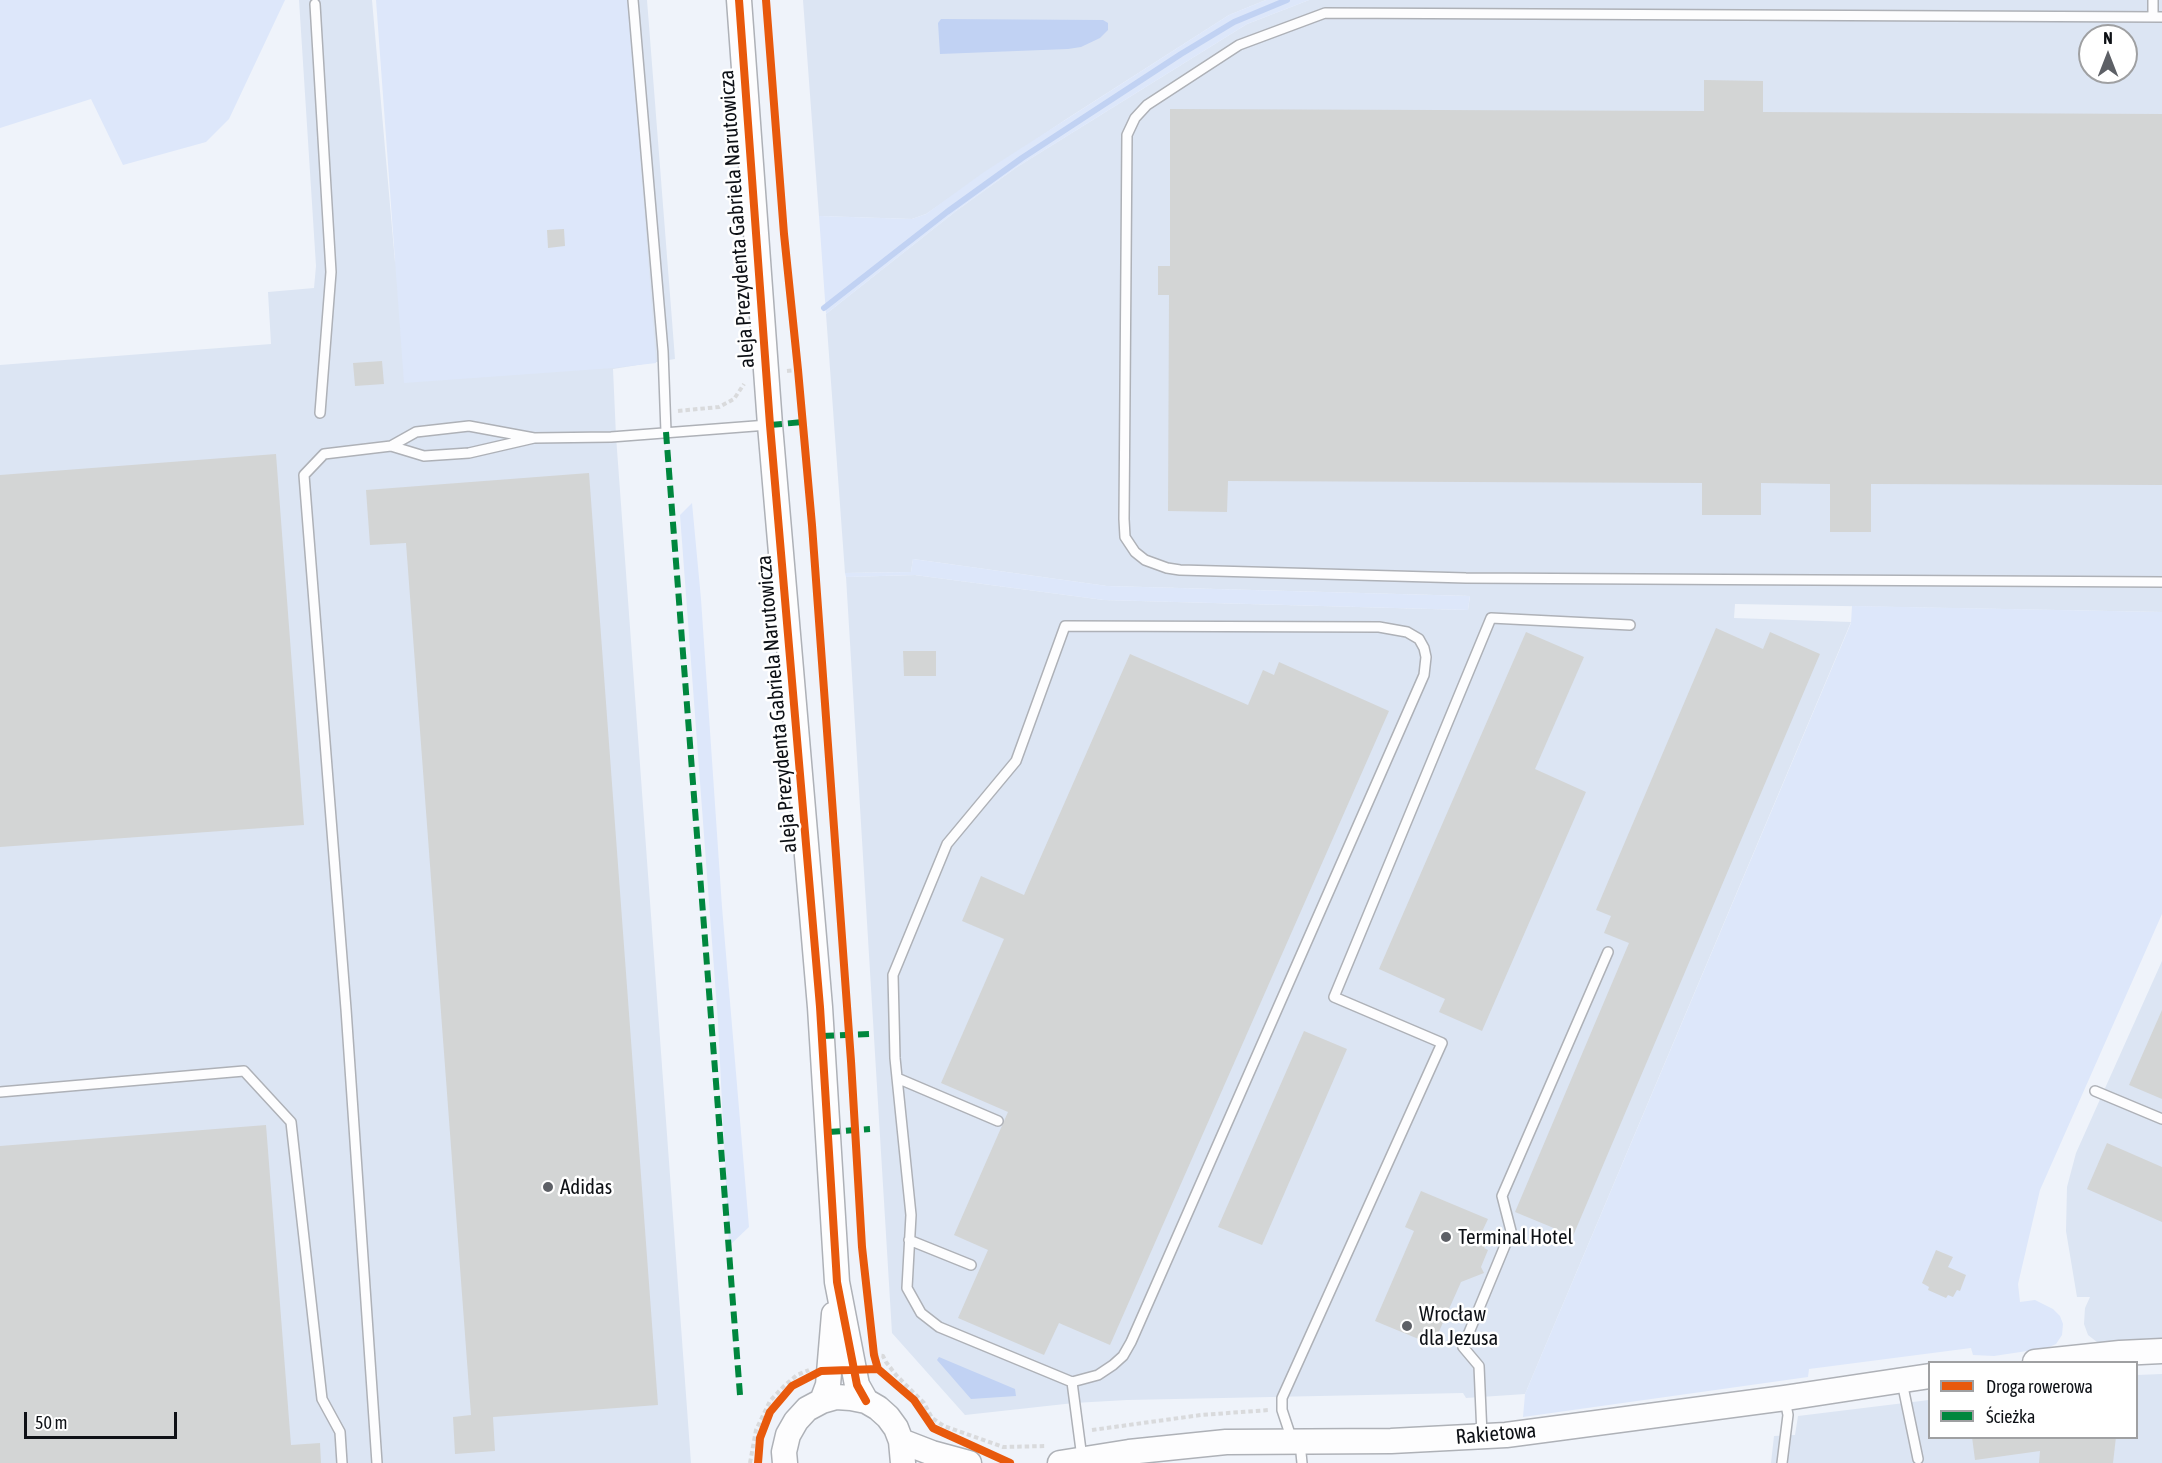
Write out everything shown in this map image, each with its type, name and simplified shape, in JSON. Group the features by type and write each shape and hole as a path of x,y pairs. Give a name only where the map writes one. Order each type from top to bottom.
{"street":[{"name":"aleja Prezydenta Gabriela Narutowicza","path":"739,0 770,425 820,1007 837,1282 857,1385 866,1401"},
{"name":"aleja Prezydenta Gabriela Narutowicza","path":"822,1401 828,1385 823,1368 837,1282"},
{"path":"2044,1361 2162,1351"},
{"name":"Rakietowa","path":"1071,1461 1189,1445 1298,1448 1482,1437 1785,1398 1928,1376"},
{"path":"784,1463 788,1436 796,1421 807,1409 836,1397 866,1401 878,1408 896,1428 902,1452 975,1456"}],"lane":[{"path":"633,0 663,351 666,432"},
{"path":"2153,0 2157,17 1325,13 1239,45 1147,105 1135,118 1127,135 1124,531 1131,547 1145,560 1180,570 1478,578 2162,582"},
{"path":"315,4 331,272 320,412"},
{"path":"377,1463 345,998 304,475 324,454 391,446 416,432 469,426 534,438 611,437 770,425"},
{"path":"391,446 424,456 469,453 534,438"},
{"path":"1298,1448 1282,1410 1282,1398 1442,1043 1334,997 1491,618 1630,625"},
{"path":"1065,626 1379,627 1407,632 1419,639 1426,657 1424,675 1123,1356 1098,1375 1072,1382 948,1332 929,1321 913,1302 907,1288 909,1240 911,1215 897,1078 893,975 947,844 1016,761 1065,626"},
{"path":"1482,1437 1479,1366 1463,1347 1511,1231 1502,1196 1608,952"},
{"path":"0,1092 244,1071 283,1113 291,1122 321,1399 340,1432 342,1463"},
{"path":"897,1078 998,1121"},
{"path":"2095,1091 2162,1119"},
{"path":"909,1240 971,1265"},
{"path":"1902,1380 1918,1459"},
{"path":"1071,1461 1079,1432 1072,1382"},
{"path":"1782,1463 1788,1415 1785,1398"}],"path":[{"path":"665,412 711,410 719,407 734,399 743,386 747,372 798,370"},
{"path":"854,1370 878,1369 874,1355 883,1356 896,1376 924,1403 932,1418 944,1426 1003,1447 1044,1447 1068,1434 1201,1415 1282,1410"},
{"path":"750,1463 756,1430 770,1401 797,1376 823,1368"},
{"path":"758,1463 760,1438 774,1406 792,1386 823,1368"},
{"path":"886,1375 914,1400 933,1428 975,1456"}],"shaded area":[{"path":"0,0 285,0 229,119 206,142 123,165 91,99 0,128"},
{"path":"299,0 372,0 395,262 587,0 647,0 675,359 613,369 691,1463 0,1463 0,365 271,344 268,292 314,288 316,266"},
{"path":"376,0 628,0 656,363 404,383"},
{"path":"803,0 1266,0 1229,15 1065,120 926,214 912,219 819,216"},
{"path":"1266,0 1309,0 1247,24 1017,167 956,211 826,314 819,216 912,219 926,214 984,172 1229,15"},
{"path":"1309,0 2162,0 2162,612 1735,604 1734,618 1851,622 1525,1394 1466,1398 1463,1393 1127,1400 1074,1403 965,1415 892,1333 846,577 915,575 1104,600 1468,610 1470,596 1107,586 913,559 911,572 845,573 826,314 956,211 1017,167 1247,24"},
{"path":"692,503 701,599 722,907 749,1227 729,1246 718,1022 680,515"},
{"path":"913,559 1107,586 1470,596 1468,610 1104,600 915,575 846,577 845,573 911,572"},
{"path":"1852,606 2162,612 2162,914 2040,1190 2018,1284 2020,1302 2035,1300 2053,1309 2060,1316 2063,1324 2062,1335 2056,1344 2047,1348 1994,1356 1973,1355 1971,1348 1809,1369 1808,1377 1523,1417 1525,1394 1851,623"},
{"path":"2162,961 2162,1341 2117,1344 2097,1342 2088,1335 2084,1324 2085,1308 2090,1297 2077,1297 2066,1231 2067,1187 2076,1153"},
{"path":"2162,1374 2162,1463 1771,1463 1774,1436 1795,1435 1798,1416 1928,1400 1928,1439 2138,1439 2138,1375"}],"water":[{"path":"941,19 1103,20 1108,23 1108,30 1100,38 1081,47 1068,49 940,54 938,23"},
{"path":"939,1357 1015,1389 1016,1396 971,1399 937,1360"}],"building":[{"path":"1704,80 1763,81 1763,112 2162,114 2162,485 1871,484 1871,532 1830,532 1830,484 1761,483 1761,515 1702,515 1702,483 1228,481 1227,512 1168,511 1169,295 1158,295 1158,266 1170,266 1170,109 1704,111"},
{"path":"564,229 565,246 548,248 547,230"},
{"path":"382,361 384,384 355,386 353,363"},
{"path":"276,454 304,825 0,847 0,475"},
{"path":"589,473 658,1405 493,1417 495,1451 455,1454 453,1417 471,1415 406,543 370,545 366,490"},
{"path":"1716,628 1763,649 1770,632 1820,654 1573,1236 1515,1212 1629,943 1604,933 1611,916 1596,910"},
{"path":"1526,632 1584,657 1535,769 1586,792 1482,1031 1439,1012 1445,999 1379,969"},
{"path":"903,651 936,651 936,676 904,676"},
{"path":"1130,654 1248,705 1263,670 1274,675 1279,662 1389,711 1110,1345 1059,1323 1044,1355 958,1318 988,1250 954,1235 1008,1112 941,1083 1004,939 962,921 981,876 1024,895"},
{"path":"2162,1010 2162,1099 2129,1085"},
{"path":"1304,1031 1347,1049 1262,1245 1218,1227"},
{"path":"266,1125 291,1445 320,1443 321,1463 0,1463 0,1146"},
{"path":"2107,1143 2162,1167 2162,1222 2087,1189"},
{"path":"1421,1191 1488,1219 1480,1236 1488,1239 1484,1248 1488,1250 1481,1267 1484,1273 1461,1282 1433,1345 1375,1321 1414,1231 1405,1227"},
{"path":"1936,1250 1953,1257 1948,1267 1966,1275 1960,1291 1957,1290 1953,1297 1948,1295 1946,1298 1928,1290 1929,1287 1922,1283"},
{"path":"1972,1439 2116,1439 2113,1463 2039,1463 2040,1451 1975,1460"}],"waterway":[{"path":"824,308 947,212 1022,158 1234,22 1287,0"}],"marked path":[{"path":"770,425 803,422"},
{"path":"666,432 740,1395"},
{"path":"822,1036 869,1034"},
{"path":"828,1132 870,1129"}],"cycle path":[{"path":"739,0 770,425 820,1007 837,1282 857,1385 866,1401"},
{"path":"766,0 784,234 812,525 851,1061 862,1247 874,1355 878,1369 914,1400 933,1428 1010,1463"},
{"path":"758,1463 760,1438 770,1412 792,1386 821,1371 878,1369"}],"place":[{"name":"Adidas","path":"548,1187"},
{"name":"Terminal Hotel","path":"1446,1237"},
{"name":"Wrocław dla Jezusa","path":"1407,1326"}]}
